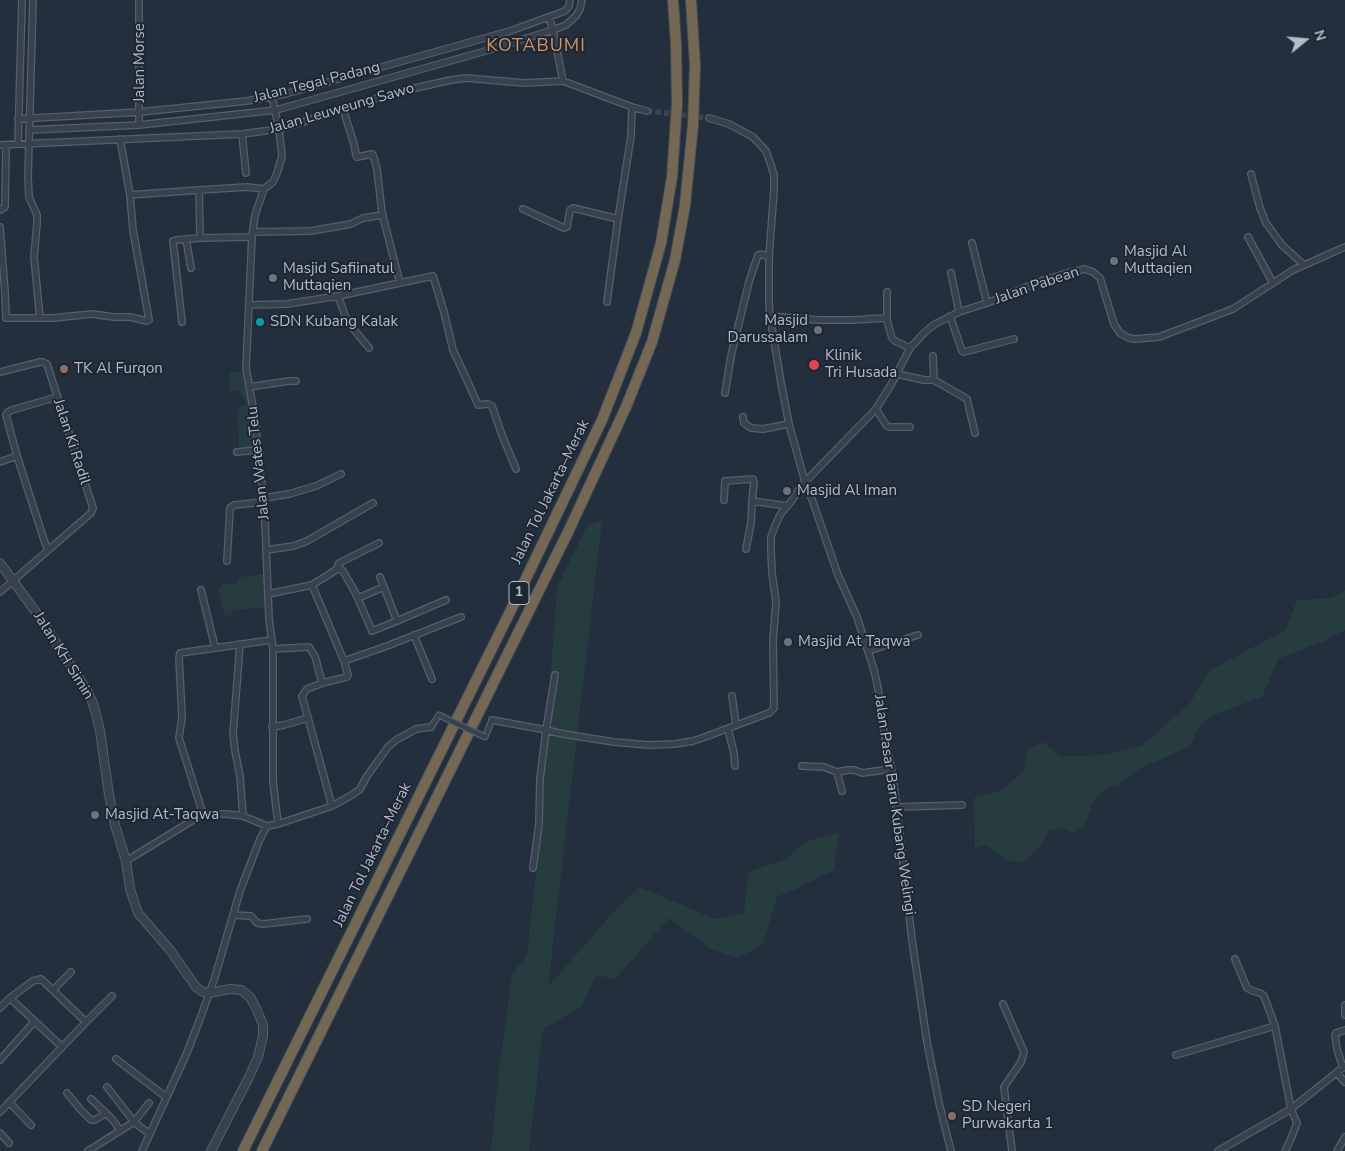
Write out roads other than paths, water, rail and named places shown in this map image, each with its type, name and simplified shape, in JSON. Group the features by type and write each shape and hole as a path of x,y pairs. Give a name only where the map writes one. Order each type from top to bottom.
{"highway":[{"name":"Jalan Tol Jakarta–Merak","path":"243,1151 508,616 602,420 636,333 661,243 672,177 677,104 673,0"},
{"name":"Jalan Tol Jakarta–Merak","path":"262,1151 569,530 626,407 652,342 675,260 685,205 694,125 695,65 690,0"}],"street":[{"path":"18,144 22,0"},
{"path":"33,0 28,144 29,197 37,215 34,257 40,318"},
{"name":"Jalan Morse","path":"139,0 139,125"},
{"path":"570,0 568,8 576,16 582,0"},
{"name":"Jalan Tegal Padang","path":"18,119 140,112 247,101 272,96 510,31 565,11 568,8"},
{"name":"Jalan Tegal Padang","path":"29,130 139,125 276,110 553,30 566,25 576,16"},
{"path":"549,17 563,82 632,107 647,110"},
{"path":"510,31 514,42"},
{"name":"Jalan Leuweung Sawo","path":"3,145 242,134 279,129 398,92 451,80 466,78 524,83 563,82"},
{"name":"Jalan Wates Telu","path":"272,96 282,150 281,164 273,182 264,189 255,215 248,289 246,368 256,424 257,450 264,500 268,594 273,649 273,781 278,824"},
{"path":"607,302 631,136 632,107"},
{"path":"343,109 356,156 373,155 382,214 400,283"},
{"name":"Jalan Pasar Baru Kubang Welingi","path":"709,118 723,121 747,133 761,144 769,158 774,175 769,257 770,316 789,424 805,482 838,575 857,617 878,688 893,777 926,1042 951,1151"},
{"path":"242,134 246,173"},
{"path":"0,227 6,292 6,316 8,318 40,318 92,314 149,320 132,230 130,195 120,140"},
{"path":"0,210 5,206 3,145"},
{"path":"1251,174 1266,223 1282,245 1304,266"},
{"path":"130,195 247,187 264,189"},
{"path":"199,190 200,238"},
{"path":"523,208 564,228 567,226 570,210 573,208 618,219"},
{"path":"182,322 173,241 311,231 351,224 363,218 382,214"},
{"path":"1248,237 1272,284"},
{"path":"186,239 191,268"},
{"path":"972,243 987,303"},
{"name":"Jalan Pabean","path":"736,725 765,716 774,708 776,602 771,562 771,537 780,515 801,486 876,408 886,394 910,348 935,324 959,312 1057,276 1080,270 1089,270 1100,278 1114,324 1120,333 1128,338 1159,337 1236,308 1293,270 1345,247"},
{"path":"725,393 731,356 749,282 758,255 761,254 769,257"},
{"path":"951,274 959,312"},
{"path":"249,305 287,304 338,296 432,276 444,312 453,350 478,405 488,404 492,406 516,469"},
{"path":"887,292 887,320 892,338 910,348"},
{"path":"338,296 346,318 369,348"},
{"path":"770,316 819,320 884,318 887,320"},
{"path":"950,316 962,351 964,352 1014,339"},
{"path":"933,356 934,380"},
{"name":"Jalan Ki Radil","path":"0,372 40,362 47,364 92,508 91,513 48,550"},
{"path":"897,374 924,380 934,380 967,399 975,433"},
{"path":"249,387 296,381"},
{"path":"0,592 48,550 17,456 7,417 8,412 56,397"},
{"path":"876,408 889,427 910,427"},
{"path":"743,417 744,423 751,428 763,429 789,424"},
{"path":"237,452 257,450"},
{"path":"0,462 17,456"},
{"path":"227,561 230,508 234,505 264,500 316,486 341,474"},
{"path":"724,500 725,481 753,479 751,523 746,549"},
{"path":"752,501 787,506"},
{"path":"266,550 280,549 307,541 373,503"},
{"path":"268,594 312,584 337,568 339,563 379,543"},
{"name":"Jalan KH Simin","path":"0,564 48,630 92,701 100,731 109,795 126,861 130,888 138,913 170,950 196,987 203,992 209,993"},
{"path":"337,568 342,569 358,598 372,631 446,600"},
{"path":"380,577 397,620"},
{"path":"312,584 347,671 347,676 307,689 302,696 332,806"},
{"path":"358,598 384,587"},
{"path":"201,590 215,647"},
{"path":"344,662 461,617"},
{"path":"414,635 432,679"},
{"path":"868,650 918,635"},
{"path":"203,814 179,738 182,717 180,653 271,640"},
{"path":"240,644 233,734 240,776 243,816"},
{"path":"273,649 309,647 319,666 322,683"},
{"path":"533,868 539,824 540,779 555,676"},
{"path":"126,861 203,814 243,816 267,826 332,806 360,789 367,776 396,740 416,729 431,728 439,715 485,737 492,720 594,739 648,745 675,744 693,741 736,725 732,696"},
{"path":"272,727 308,718"},
{"path":"728,729 735,766"},
{"path":"802,766 824,767 837,772 854,770 862,773 891,769"},
{"path":"837,772 842,791"},
{"path":"896,807 962,804"},
{"path":"142,1151 203,1012 252,856 267,826"},
{"path":"233,915 251,916 257,923 263,924 307,919"},
{"path":"1236,959 1248,988 1264,996 1275,1026 1291,1109 1296,1123 1285,1151"},
{"path":"53,990 71,972"},
{"path":"0,1008 33,980 41,979 86,1022"},
{"path":"209,993 230,989 241,990 250,997 258,1010 263,1025 263,1036 258,1057 211,1151"},
{"path":"0,1112 112,996"},
{"path":"10,998 62,1047"},
{"path":"1003,1004 1024,1052 1021,1062 1004,1088 1012,1151"},
{"path":"1345,1005 1345,1015"},
{"path":"0,1060 34,1022"},
{"path":"1176,1055 1275,1026"},
{"path":"1218,1151 1291,1109 1344,1067 1337,1049 1335,1034 1345,1030"},
{"path":"116,1059 166,1097"},
{"path":"1337,1073 1345,1082"},
{"path":"107,1087 134,1122 150,1134"},
{"path":"67,1093 91,1120 95,1120 106,1113"},
{"path":"90,1099 112,1119 120,1130"},
{"path":"9,1102 31,1125"},
{"path":"88,1151 134,1122 149,1103"},
{"path":"0,1134 10,1143"},
{"path":"1337,1151 1345,1137"}],"tunnel":[{"path":"647,111 709,118"}],"place":[{"name":"Masjid Al Muttaqien","path":"1114,261"},
{"name":"Masjid Safiinatul Muttaqien","path":"273,278"},
{"name":"SDN Kubang Kalak","path":"260,322"},
{"name":"Masjid Darussalam","path":"818,330"},
{"name":"Klinik Tri Husada","path":"814,365"},
{"name":"TK Al Furqon","path":"64,369"},
{"name":"Masjid Al Iman","path":"787,491"},
{"name":"Masjid At Taqwa","path":"788,642"},
{"name":"Masjid At-Taqwa","path":"95,815"},
{"name":"SD Negeri Purwakarta 1","path":"952,1116"}],"district":[{"name":"KOTABUMI","path":"536,47"}]}
